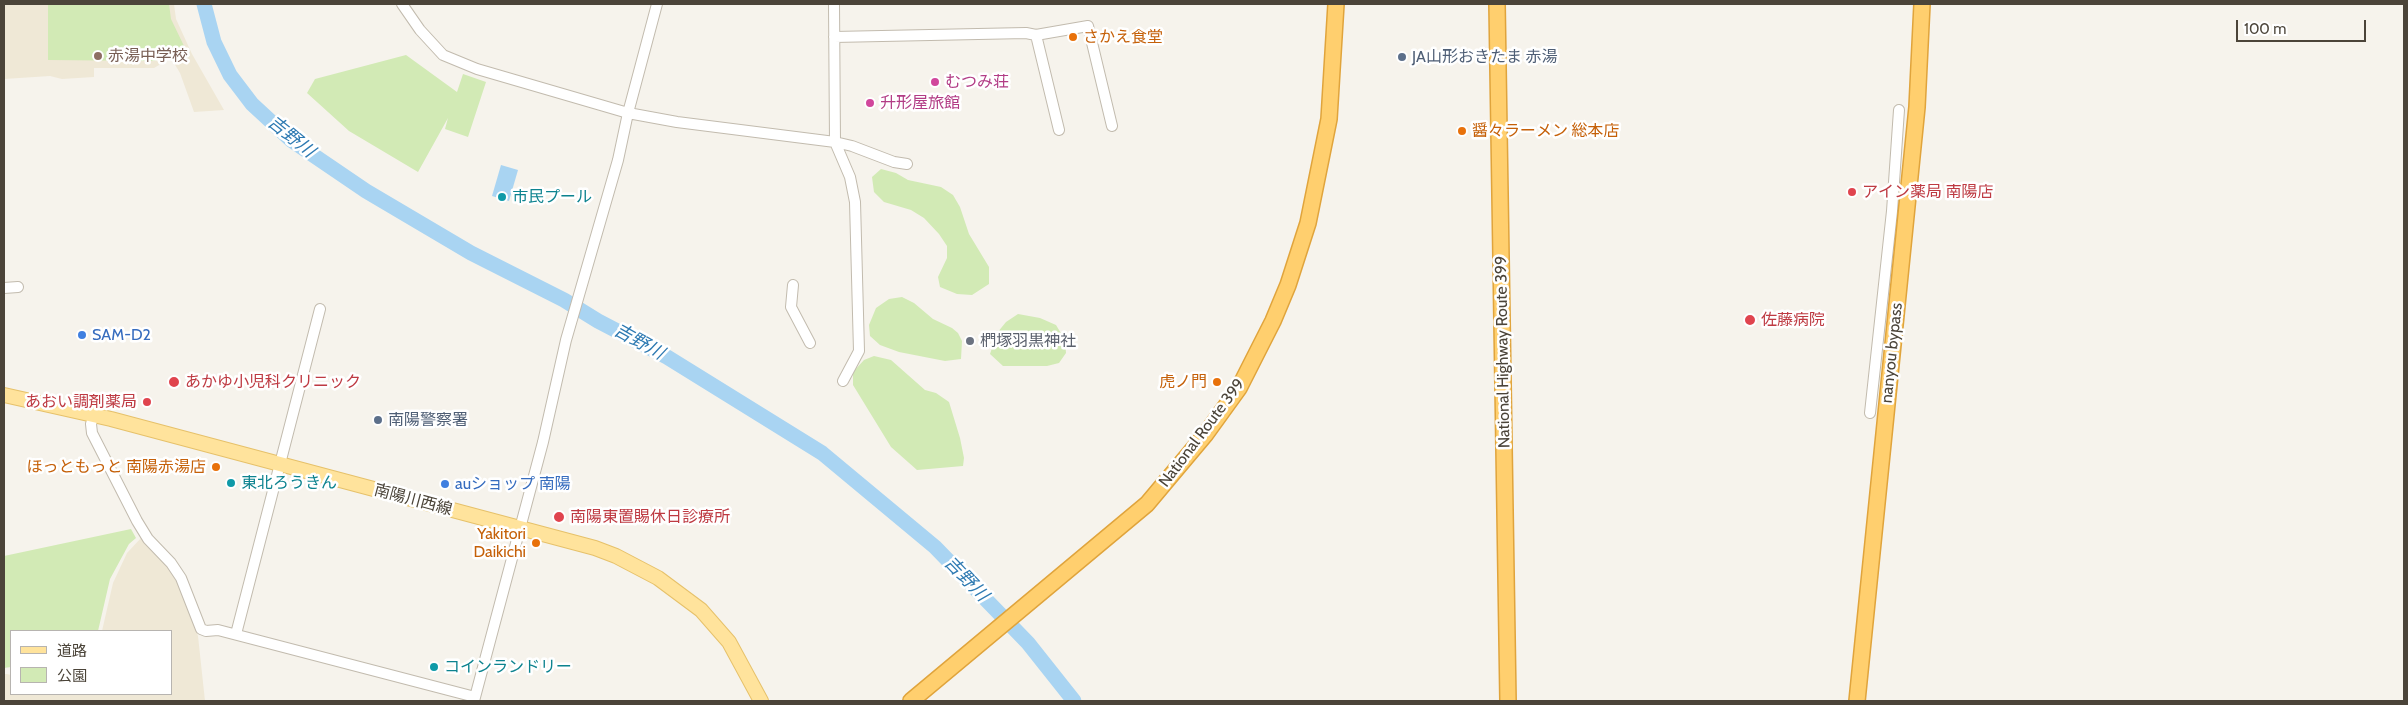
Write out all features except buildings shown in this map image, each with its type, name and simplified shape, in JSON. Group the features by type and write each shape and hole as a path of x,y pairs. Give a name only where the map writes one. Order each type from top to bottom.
{"highway":[{"name":"National Route 399","path":"911,701 1147,504 1167,482 1239,388 1273,322 1288,285 1308,223 1329,119 1336,4"},
{"name":"National Highway Route 399","path":"1497,4 1508,701"},
{"name":"nanyou bypass","path":"1857,701 1917,107 1922,4"}],"main road":[{"name":"南陽川西線","path":"4,395 94,414 521,528 616,556 637,565 682,594 711,620 730,642 762,701"}],"street":[{"path":"402,4 434,48 454,62 628,112 677,122 835,142 852,146 894,162 907,164"},
{"path":"94,414 91,424 92,433 137,522 148,539 172,564 181,578 201,628 236,634 474,699 521,528 566,340 618,160 628,112 657,4"},
{"path":"834,4 835,142 850,177 855,202 859,351 843,381"},
{"path":"834,37 1026,32 1036,35 1088,26 1112,126"},
{"path":"1036,35 1059,130"},
{"path":"1870,413 1892,211 1899,110"},
{"path":"793,285 791,307 810,342"},
{"path":"4,288 18,287"},
{"path":"236,634 320,309"}],"shaded area":[{"name":"赤湯中学校","path":"4,4 174,4 176,19 192,54 224,110 194,112 180,73 171,58 154,68 94,68 94,77 62,79 50,76 4,79"},
{"path":"141,538 168,564 181,587 198,636 205,701 4,701 4,674 10,675 10,695 172,695 172,630 102,630 113,583 127,553"}],"green space":[{"path":"48,4 169,4 171,19 184,46 154,61 48,60"},
{"path":"406,55 457,92 463,74 486,82 468,137 445,129 448,118 418,172 349,131 307,93 315,79"},
{"path":"881,169 896,173 908,180 941,187 953,195 960,207 969,234 989,267 989,284 972,295 957,294 940,287 938,277 947,258 947,246 924,218 911,210 884,202 874,192 872,177"},
{"path":"902,297 914,303 933,319 958,333 962,341 961,359 945,361 899,352 880,345 870,336 869,325 876,308 889,299"},
{"path":"1018,314 1040,318 1056,325 1065,340 1066,353 1059,363 1047,366 1003,366 990,354 997,333 1006,322"},
{"path":"874,356 891,360 925,390 936,393 949,402 960,438 964,458 963,466 917,470 891,447 853,385 853,372 864,360"},
{"path":"131,529 136,538 129,544 110,579 98,630 10,630 10,667 4,668 4,556"}],"water":[{"path":"501,165 518,170 509,201 492,196"}],"waterway":[{"name":"吉野川","path":"204,4 214,42 230,75 252,104 291,140 366,191 471,253 564,300 598,321 667,357 822,453 935,547 1028,643 1074,701"}],"place":[{"name":"さかえ食堂","path":"1073,37"},
{"name":"赤湯中学校","path":"98,56"},
{"name":"JA山形おきたま 赤湯","path":"1402,57"},
{"name":"むつみ荘","path":"935,82"},
{"name":"升形屋旅館","path":"870,103"},
{"name":"醤々ラーメン 総本店","path":"1462,131"},
{"name":"アイン薬局 南陽店","path":"1852,192"},
{"name":"市民プール","path":"502,197"},
{"name":"佐藤病院","path":"1750,320"},
{"name":"SAM-D2","path":"82,335"},
{"name":"椚塚羽黒神社","path":"970,341"},
{"name":"あかゆ小児科クリニック","path":"174,382"},
{"name":"虎ノ門","path":"1217,382"},
{"name":"あおい調剤薬局","path":"147,402"},
{"name":"南陽警察署","path":"378,420"},
{"name":"ほっともっと 南陽赤湯店","path":"216,467"},
{"name":"東北ろうきん","path":"231,483"},
{"name":"auショップ 南陽","path":"445,484"},
{"name":"南陽東置賜休日診療所","path":"559,517"},
{"name":"Yakitori Daikichi","path":"536,543"},
{"name":"コインランドリー","path":"434,667"}]}
